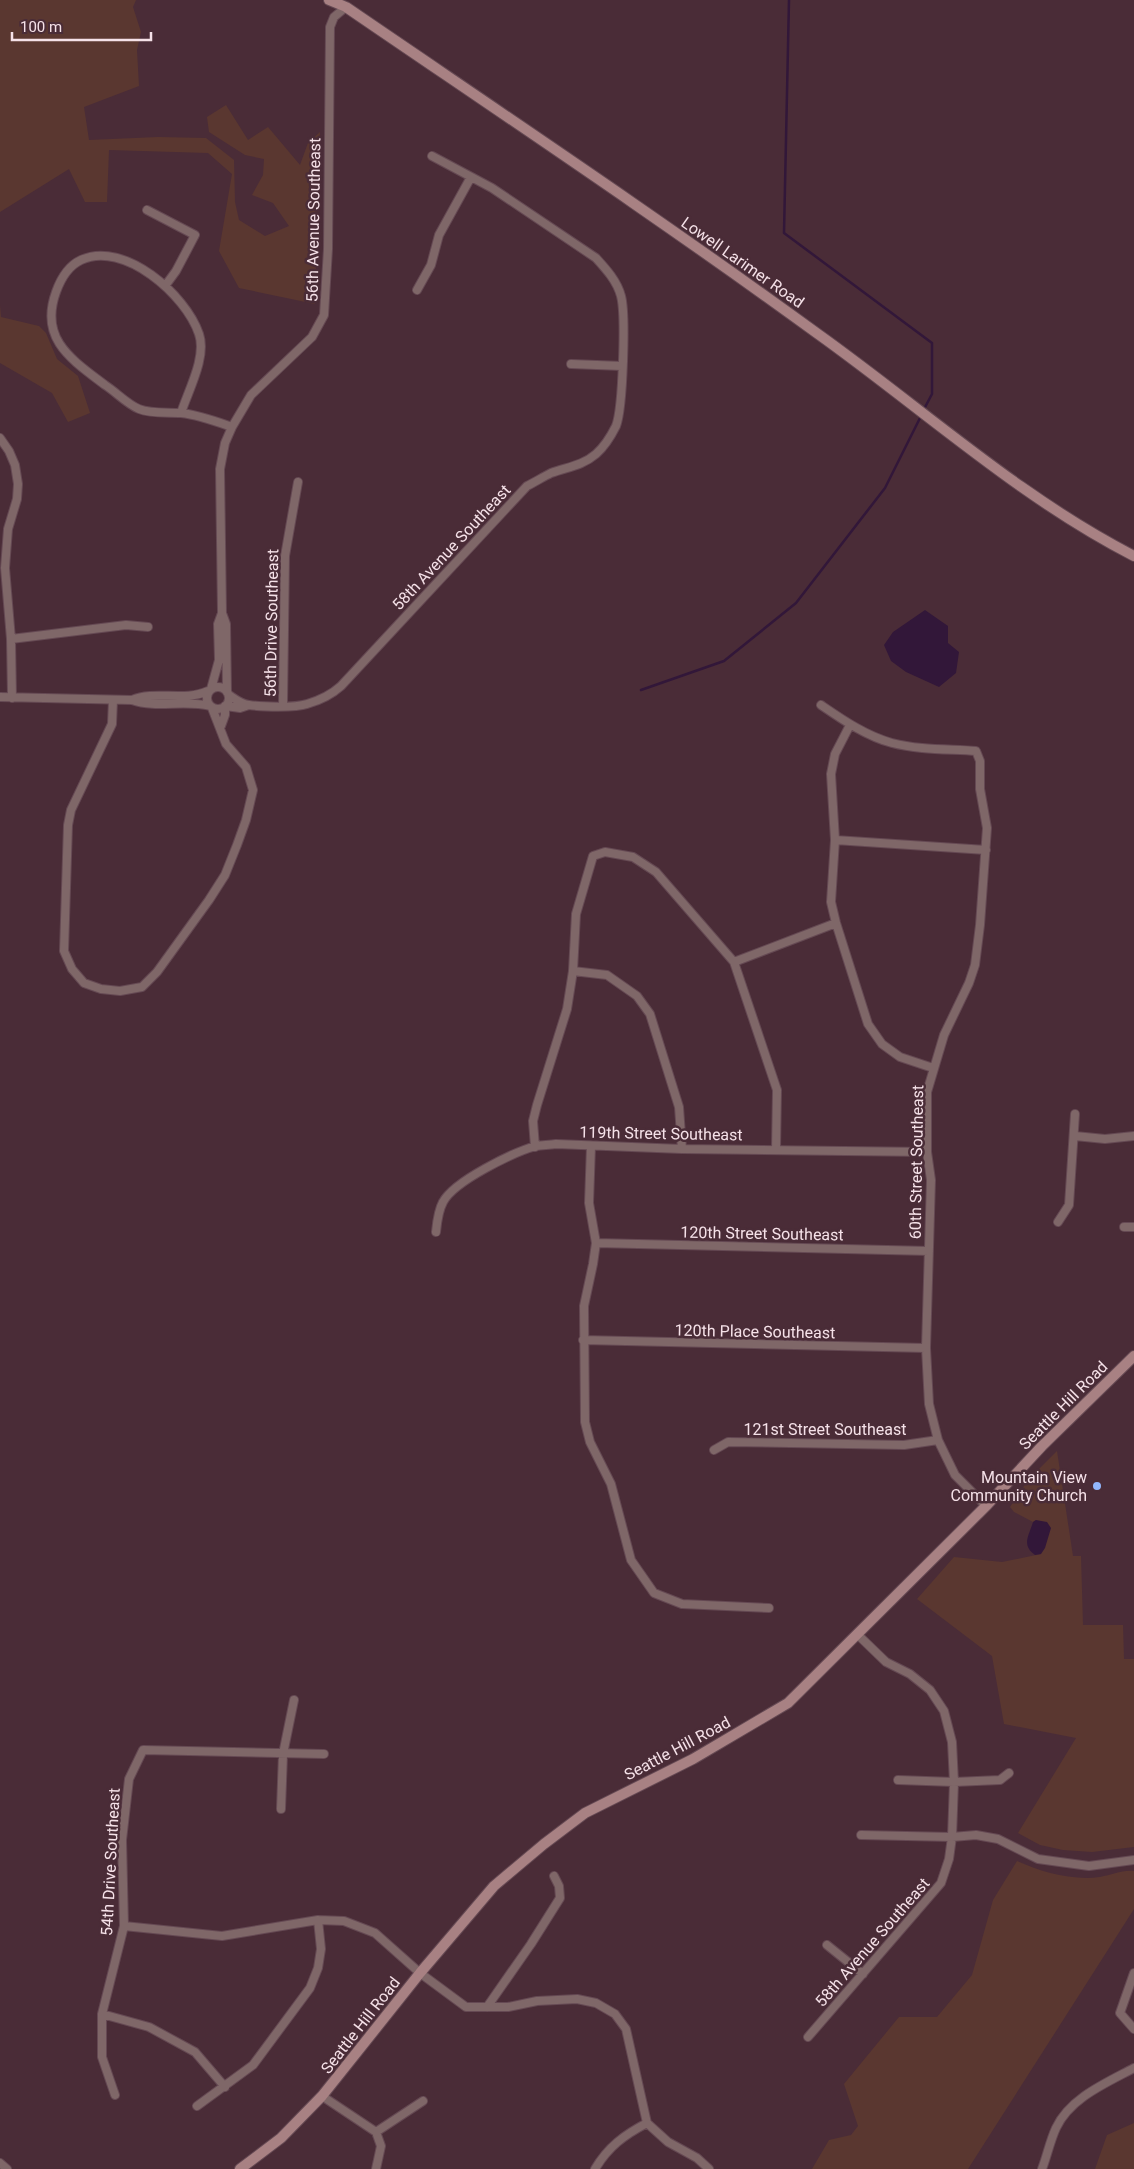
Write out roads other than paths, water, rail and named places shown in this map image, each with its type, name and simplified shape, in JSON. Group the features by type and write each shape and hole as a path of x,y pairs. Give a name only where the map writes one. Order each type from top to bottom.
{"main road":[{"name":"Lowell Larimer Road","path":"329,0 346,6 737,275 842,351 999,471 1095,536 1134,556"},
{"name":"Seattle Hill Road","path":"240,2169 281,2138 322,2096 494,1886 585,1813 693,1759 788,1703 986,1506 1042,1446 1134,1356"}],"street":[{"name":"56th Avenue Southeast","path":"228,693 226,624 222,613 220,469 225,443 251,395 312,336 324,315 328,249 330,27 334,17 346,6"},
{"name":"58th Avenue Southeast","path":"228,693 240,702 249,705 306,705 330,695 341,686 527,486 552,473 582,464 596,454 607,442 616,426 621,392 623,311 621,297 616,284 607,270 596,258 492,188 432,156"},
{"path":"417,290 431,264 443,228 471,177"},
{"path":"147,210 195,235 176,272 166,286"},
{"path":"181,413 200,362 199,334 184,308 166,286 118,257 100,255 82,260 68,269 58,286 51,306 51,328 63,351 84,369 140,409 202,416 232,427"},
{"path":"571,364 622,363"},
{"path":"0,438 9,451 15,465 18,484 17,499 4,528 5,568 11,639 12,698"},
{"name":"56th Drive Southeast","path":"283,705 285,556 298,482"},
{"name":"56th Avenue Southeast","path":"209,690 219,660 218,624 222,613"},
{"path":"11,639 126,624 148,626"},
{"path":"132,700 140,696 199,695 222,687 228,693 229,699 225,706 225,715 221,726"},
{"path":"113,700 112,724 71,810 68,825 64,951 72,969 84,983 101,990 120,991 142,987 157,972 184,937 225,875 246,820 253,790 246,766 226,744 221,726 206,698 209,690"},
{"path":"0,698 132,700 141,704 196,703 219,709 225,706"},
{"name":"58th Avenue Southeast","path":"225,706 240,708 249,705"},
{"path":"821,705 850,725 834,754 831,774 835,840 831,902 836,923 868,1024 882,1044 900,1057 933,1068"},
{"name":"60th Street Southeast","path":"850,725 890,742 906,746 976,751 980,761 980,789 987,828 975,965 969,983 944,1035 927,1092 927,1152 931,1180 926,1348 929,1404 938,1440 955,1475 986,1506"},
{"path":"835,840 986,850"},
{"path":"536,1147 533,1121 567,1009 573,971 576,914 593,856 605,852 634,857 656,872 734,962 777,1090 776,1150"},
{"path":"734,962 836,923"},
{"path":"573,971 607,975 637,996 650,1014 679,1106 682,1149"},
{"path":"1058,1222 1069,1205 1075,1114"},
{"path":"1075,1136 1105,1139 1134,1136"},
{"name":"119th Street Southeast","path":"436,1232 437,1217 443,1201 458,1185 491,1165 536,1147 556,1144 682,1149 927,1152"},
{"path":"591,1146 589,1203 596,1243 594,1264 584,1306 585,1422 590,1442 611,1484 631,1560 654,1593 682,1604 769,1608"},
{"path":"1124,1227 1134,1227"},
{"name":"120th Street Southeast","path":"596,1243 929,1251"},
{"name":"120th Place Southeast","path":"583,1340 926,1348"},
{"name":"121st Street Southeast","path":"714,1450 728,1442 904,1445 938,1440"},
{"name":"58th Avenue Southeast","path":"808,2037 941,1883 949,1859 952,1837 954,1782 952,1742 944,1711 930,1690 910,1674 886,1662 857,1634"},
{"path":"281,1809 283,1754 294,1700"},
{"name":"54th Drive Southeast","path":"115,2095 102,2057 102,2014 124,1926 122,1840 129,1779 143,1750 324,1754"},
{"path":"898,1780 954,1782 1000,1780 1009,1773"},
{"path":"860,1834 952,1837 976,1835 998,1839 1038,1859 1088,1866 1134,1860"},
{"path":"487,2007 531,1944 560,1898 559,1886 554,1876"},
{"path":"198,2106 253,2065 310,1988 318,1968 321,1949 318,1920"},
{"path":"124,1926 222,1936 318,1920 344,1921 375,1933 420,1974 466,2007 508,2007 538,2001 577,1999 596,2003 615,2014 626,2029 647,2124 668,2142 697,2158 709,2169"},
{"path":"828,1944 863,1974"},
{"path":"1134,1973 1120,2014 1134,2029"},
{"path":"102,2014 149,2027 195,2052 225,2087"},
{"path":"1042,2169 1056,2128 1068,2110 1092,2091 1134,2068"},
{"path":"322,2096 376,2132 380,2146 376,2169"},
{"path":"376,2132 423,2101"},
{"path":"595,2169 605,2152 626,2134 647,2124"},
{"path":"0,2163 7,2169"}],"waterway":[{"path":"789,0 784,233 932,343 932,394 923,411"},
{"path":"641,690 724,661 796,603 885,488 921,416"}],"place":[{"name":"Mountain View Community Church","path":"1097,1486"}]}
